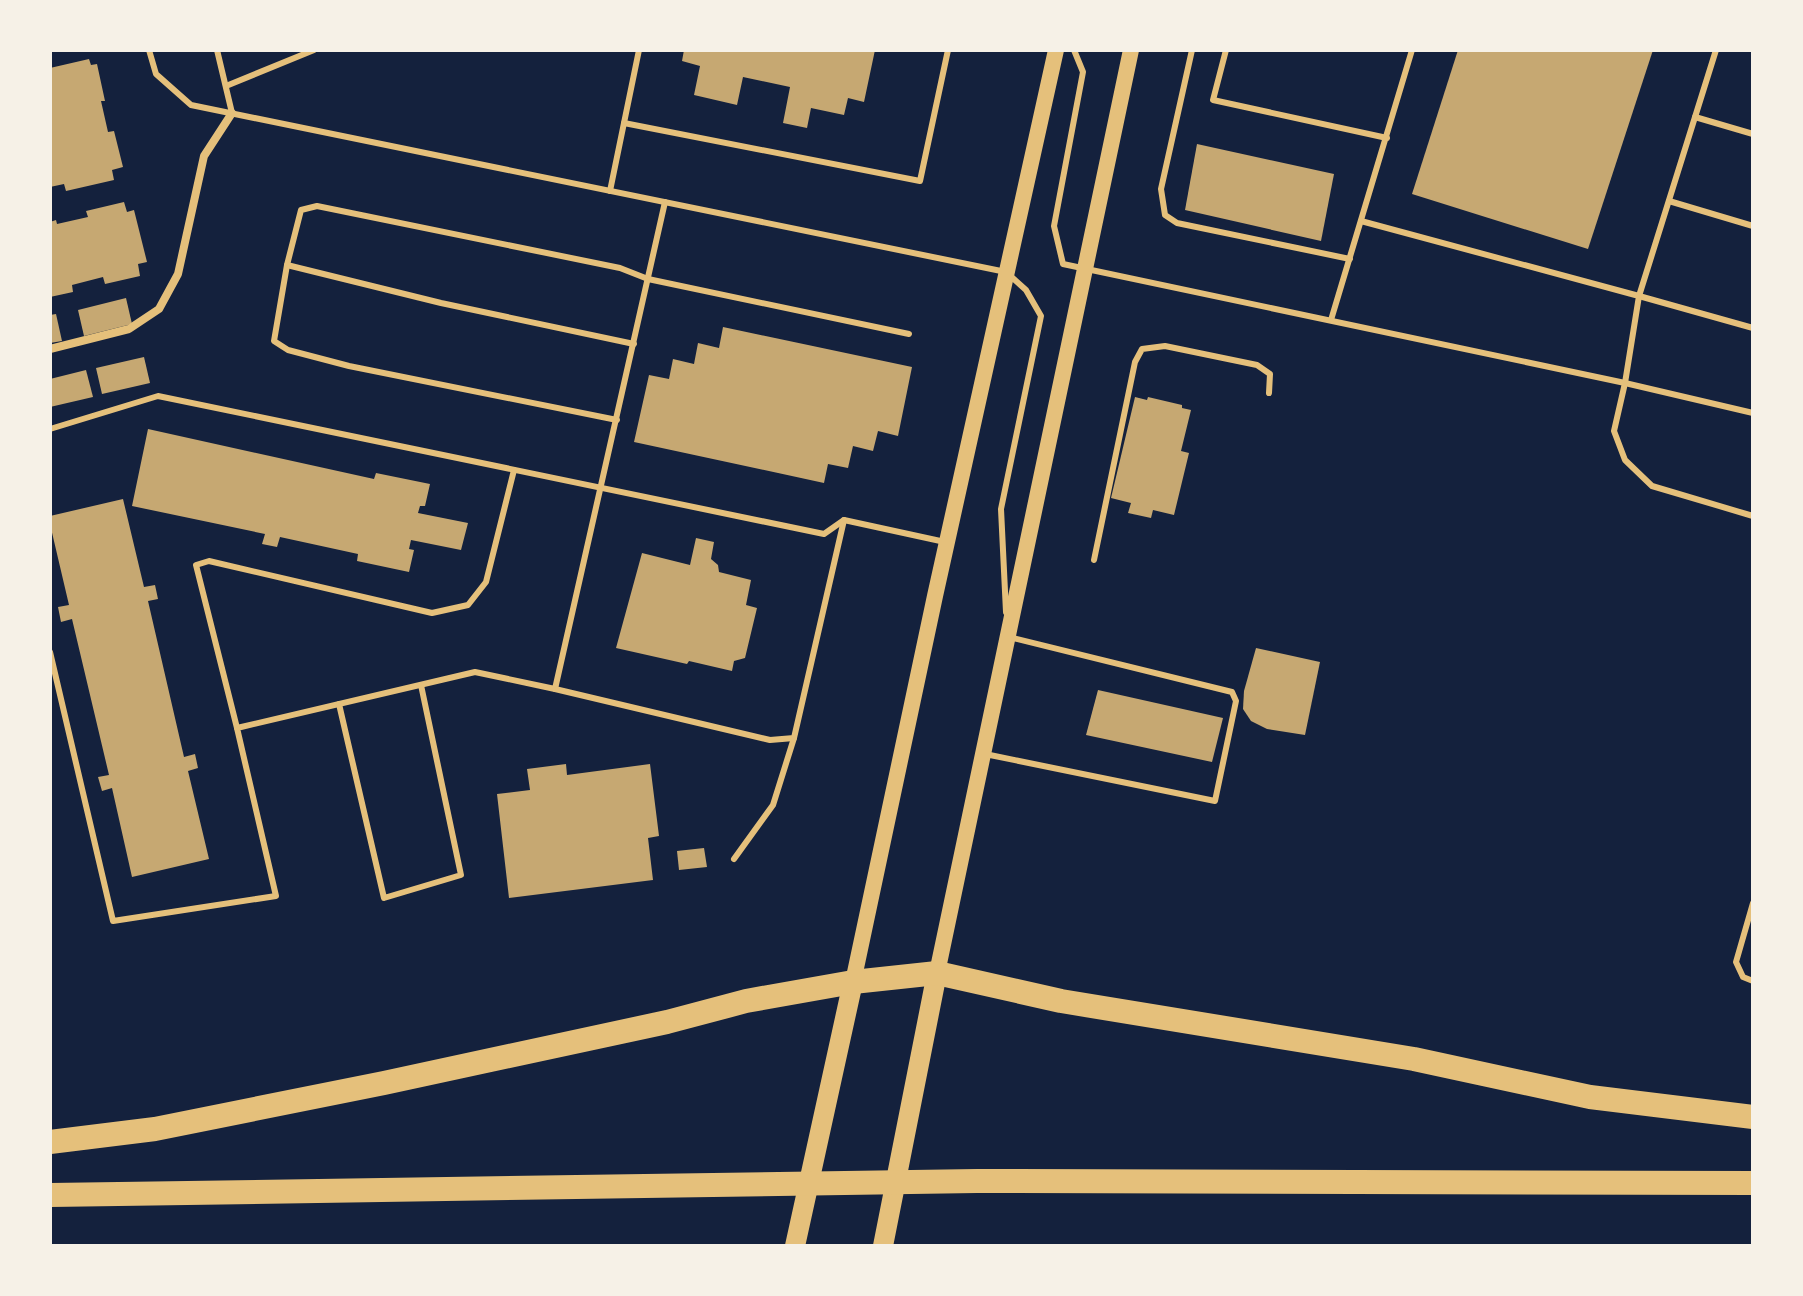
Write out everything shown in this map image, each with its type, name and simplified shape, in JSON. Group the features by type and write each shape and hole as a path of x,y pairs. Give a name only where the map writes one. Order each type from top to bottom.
{"highway":[{"path":"50,1142 170,1126 667,1022 746,1001 853,982 937,973 1061,1001 1414,1059 1590,1097 1753,1117"},
{"path":"50,1195 977,1181 1753,1183"}],"main road":[{"path":"795,1246 946,542 1056,50"},
{"path":"883,1246 937,973 1131,50"}],"street":[{"path":"50,349 129,329 159,309 178,274 204,156 232,113"}],"lane":[{"path":"149,50 156,74 191,105 1006,272 1026,290 1041,316 1001,509 1007,637 1232,692 1236,701 1215,801 983,754"},
{"path":"217,50 232,113"},
{"path":"226,86 314,50"},
{"path":"610,191 639,50"},
{"path":"624,123 920,181 948,50"},
{"path":"1074,50 1083,72 1054,226 1063,264 1753,413"},
{"path":"1192,50 1161,189 1165,215 1177,223 1350,259"},
{"path":"1226,50 1213,100 1387,138"},
{"path":"1331,320 1411,51 1401,50"},
{"path":"1716,50 1639,296 1614,431 1625,460 1652,486 1753,516"},
{"path":"1695,117 1753,134"},
{"path":"1669,201 1753,226"},
{"path":"555,689 665,202"},
{"path":"617,420 349,366 288,350 274,341 287,265 301,210 317,206 620,268 648,279 909,334"},
{"path":"1361,221 1753,328"},
{"path":"287,265 441,303 634,344"},
{"path":"1094,560 1135,362 1142,349 1165,346 1257,365 1270,374 1269,393"},
{"path":"50,429 158,396 824,534 844,520 946,542"},
{"path":"50,652 113,921 276,896 196,565 209,561 432,613 468,605 486,582 514,470"},
{"path":"734,859 773,805 794,738 844,520"},
{"path":"237,728 475,672 770,740 794,738"},
{"path":"339,704 384,898 461,875 421,685"},
{"path":"1753,903 1736,962 1743,977 1753,981"}],"building":[{"path":"684,50 875,50 864,102 848,98 844,115 811,108 807,128 783,123 790,87 743,77 737,105 694,95 700,66 682,61"},
{"path":"1458,50 1653,50 1588,249 1412,194"},
{"path":"89,59 91,65 97,64 108,132 114,131 123,167 112,170 114,180 66,191 64,184 50,187 50,68"},
{"path":"1197,144 1334,174 1321,241 1185,210"},
{"path":"124,202 127,212 134,210 147,262 138,264 140,276 105,284 103,277 72,285 73,292 50,297 50,222 56,220 57,224 88,217 86,211"},
{"path":"126,298 132,324 84,336 78,310"},
{"path":"56,314 62,341 50,343 50,315"},
{"path":"723,327 912,367 898,436 878,431 873,451 853,446 848,468 828,464 824,483 634,442 649,375 669,379 673,359 694,364 698,343 719,348"},
{"path":"144,357 150,383 102,394 96,368"},
{"path":"86,370 93,397 50,407 50,379"},
{"path":"1135,397 1147,400 1148,397 1191,410 1181,451 1189,453 1174,515 1153,510 1151,518 1128,513 1131,503 1111,498"},
{"path":"148,429 374,479 376,473 430,484 425,506 420,506 418,513 468,523 461,550 411,540 409,549 414,550 409,572 357,561 358,554 280,537 277,547 262,544 265,534 132,506"},
{"path":"123,499 144,587 155,585 158,599 148,601 184,757 195,754 198,768 188,771 209,859 132,877 112,788 102,791 98,777 109,775 72,619 61,622 58,607 69,605 50,524 50,516"},
{"path":"696,538 714,542 711,559 718,565 719,572 751,580 746,605 757,608 745,658 734,661 732,671 616,648 642,553 690,565"},
{"path":"1256,648 1320,662 1305,735 1267,729 1251,721 1243,709 1244,691"},
{"path":"1098,690 1223,718 1212,762 1086,735"},
{"path":"566,764 567,775 650,764 659,836 648,838 653,880 509,898 497,794 530,790 527,769"},
{"path":"704,848 707,867 679,870 677,851"}]}
